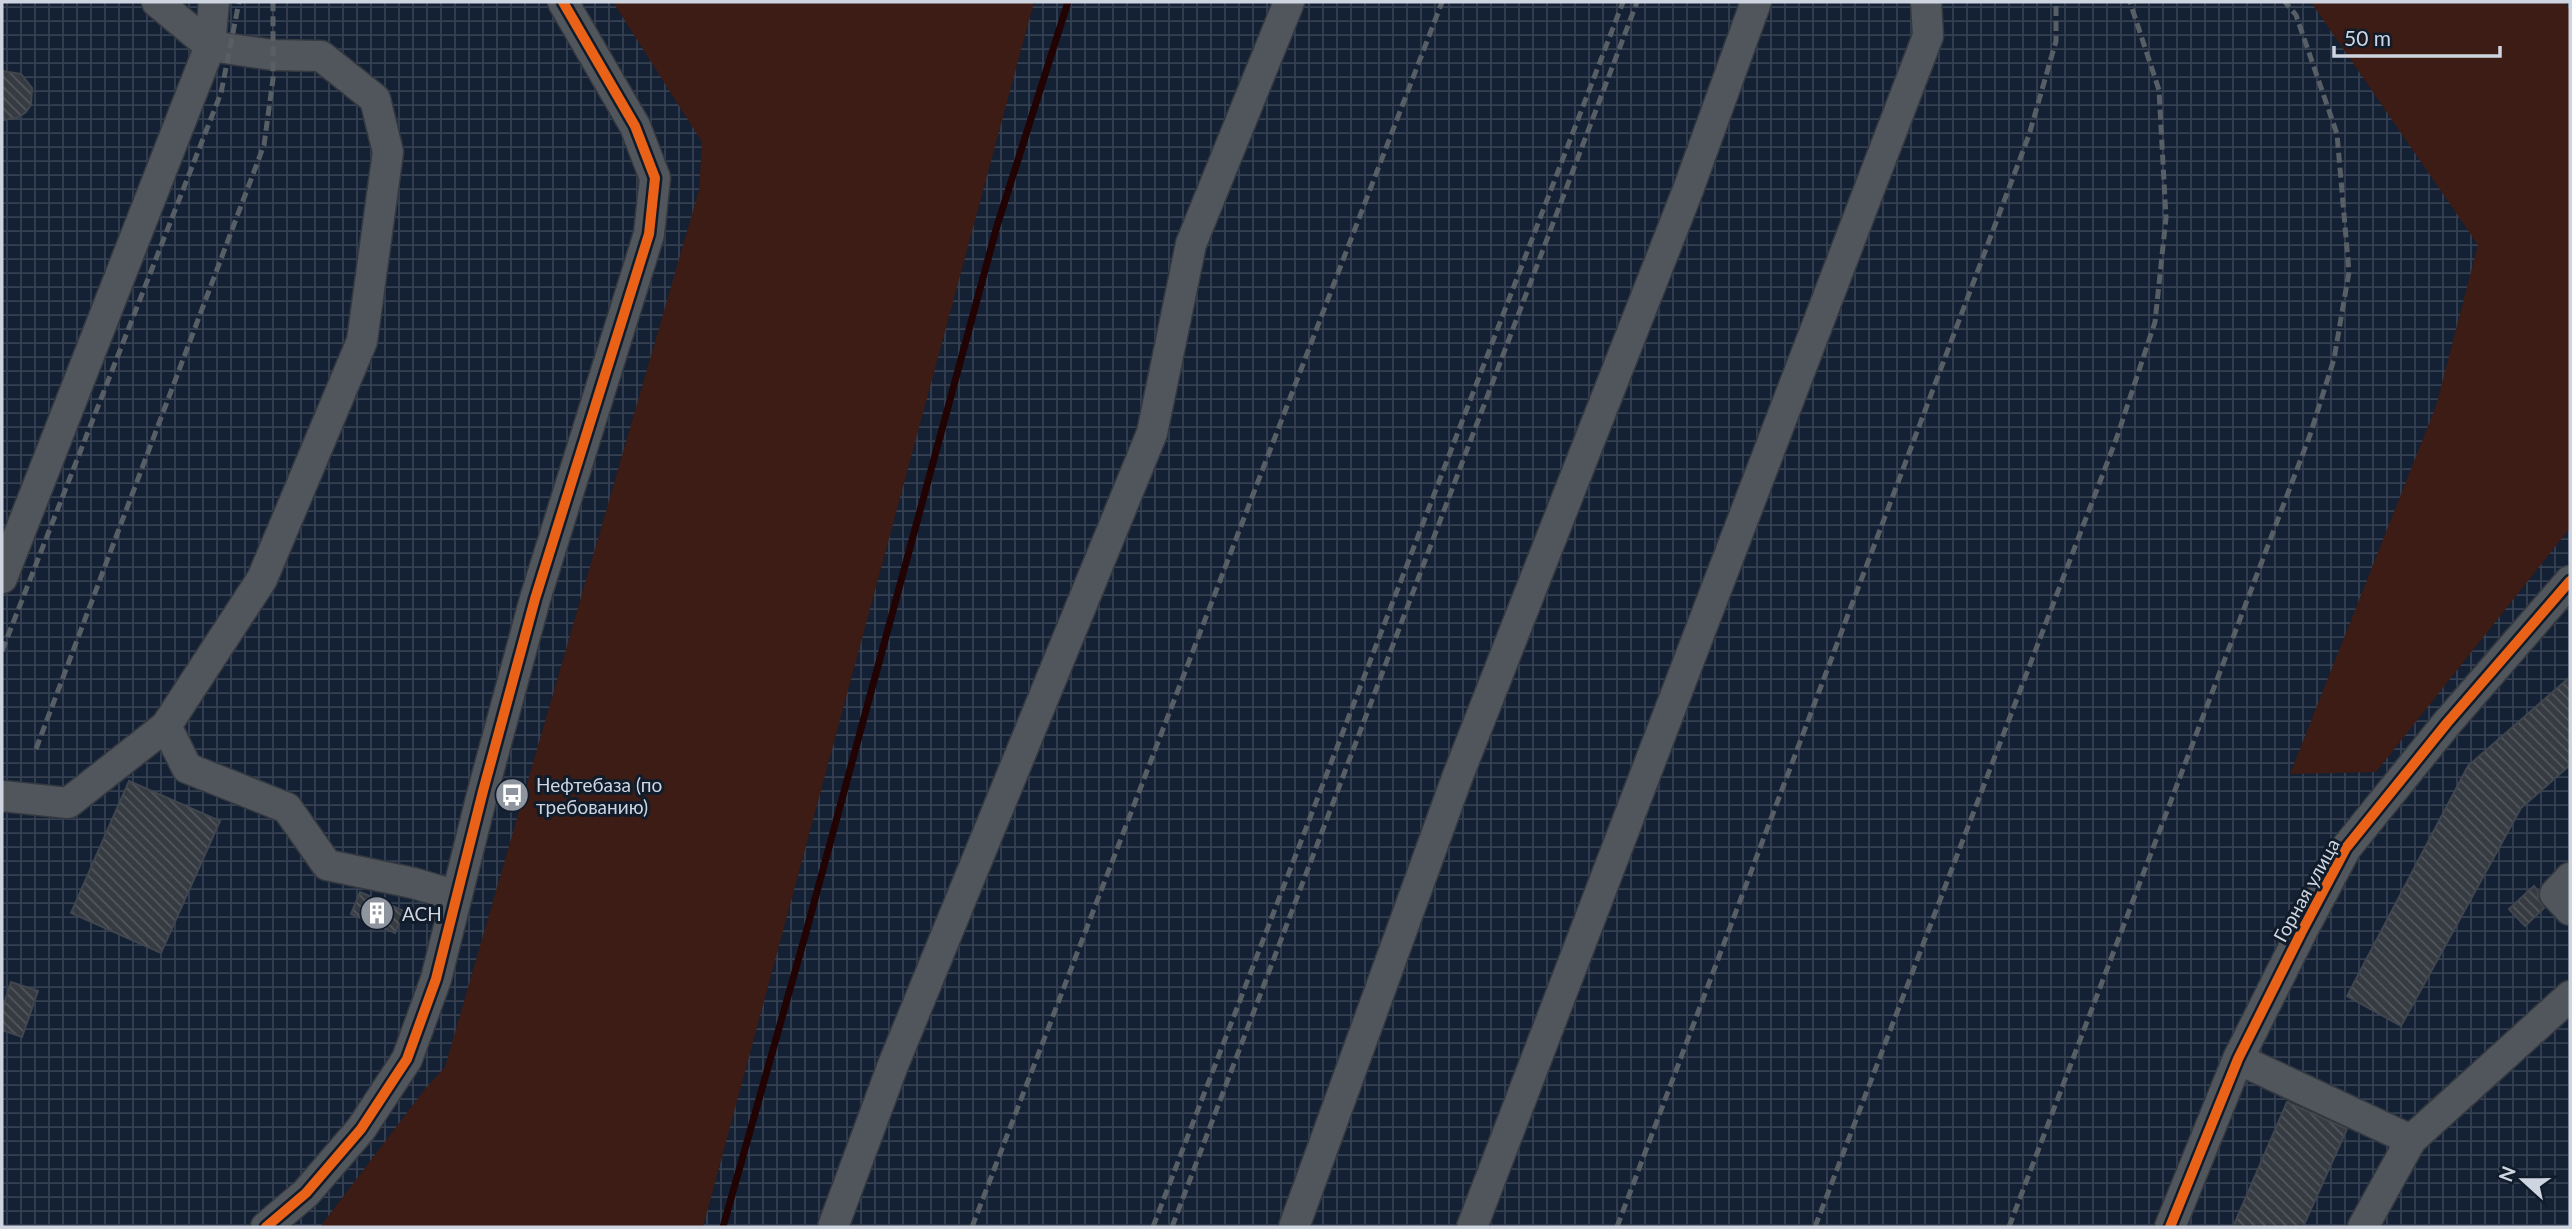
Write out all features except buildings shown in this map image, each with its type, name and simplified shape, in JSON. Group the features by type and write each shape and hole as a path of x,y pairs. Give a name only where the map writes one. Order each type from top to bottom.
{"street":[{"path":"2,796 68,803 166,726 262,579 362,341 388,152 375,99 321,57 273,55 210,46 157,2"},
{"path":"2,579 210,46 214,2"},
{"path":"266,1227 306,1193 361,1129 407,1059 436,979 482,791 535,599 649,234 655,178 635,127 563,2"},
{"path":"832,1227 893,1065 1153,433 1191,244 1289,2"},
{"path":"1294,1227 1457,778 1683,203 1756,2"},
{"path":"1472,1227 1928,36 1926,2"},
{"name":"Горная улица","path":"2170,1227 2238,1059 2346,848 2447,723 2570,581"},
{"path":"166,726 187,768 287,808 327,865 413,883 457,896"},
{"path":"2570,878 2555,894 2570,910"},
{"path":"2363,1227 2411,1140 2570,996"},
{"path":"2238,1059 2411,1140"}],"shaded area":[{"path":"2,2 2570,2 2570,1227 2,1227"},
{"path":"613,2 1034,2 703,1227 320,1227 425,1089 445,1067 699,190 702,142"},
{"path":"2311,2 2564,2 2570,10 2570,528 2376,772 2290,774 2436,406 2478,245"}],"waterway":[{"path":"723,1227 805,936 997,226 1068,2"}],"railway":[{"path":"2,651 221,93 239,2"},
{"path":"36,749 264,145 273,79 273,2"},
{"path":"972,1227 1442,2"},
{"path":"1153,1227 1623,2"},
{"path":"1172,1227 1637,2"},
{"path":"1617,1227 2029,135 2056,41 2056,2"},
{"path":"1815,1227 2117,437 2155,322 2166,218 2159,90 2130,2"},
{"path":"2009,1227 2310,435 2334,359 2349,272 2337,134 2296,15 2285,2"}],"cycle path":[{"path":"266,1227 306,1193 361,1129 407,1059 436,979 535,599 649,234 655,178 635,126 563,2"},
{"path":"2170,1227 2238,1059 2346,848 2447,723 2570,581"}],"place":[{"name":"Нефтебаза (по требованию)","path":"512,795"},
{"name":"АСН","path":"377,913"}]}
